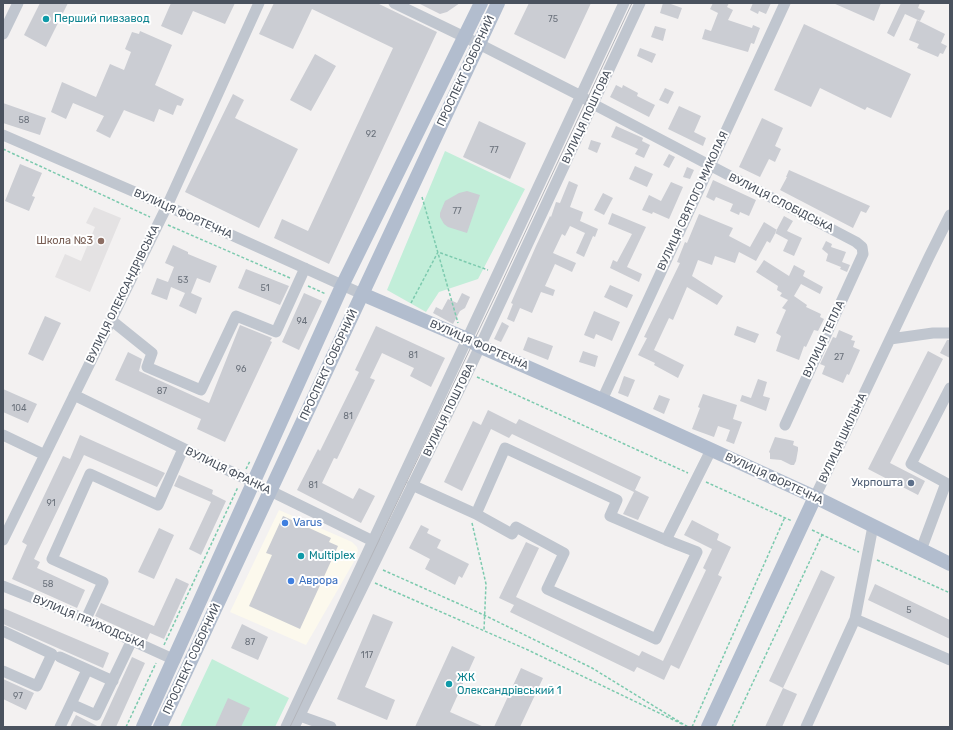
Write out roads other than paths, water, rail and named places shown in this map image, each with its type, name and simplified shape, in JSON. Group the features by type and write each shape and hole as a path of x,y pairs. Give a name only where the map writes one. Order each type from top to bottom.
{"main road":[{"name":"ПРОСПЕКТ СОБОРНИЙ","path":"144,727 174,660 248,480 481,3"},
{"name":"ПРОСПЕКТ СОБОРНИЙ","path":"160,727 498,3"},
{"name":"ВУЛИЦЯ ФОРТЕЧНА","path":"362,294 467,339 815,497 950,564"},
{"name":"ВУЛИЦЯ ШКІЛЬНА","path":"708,727 815,497"}],"street":[{"path":"3,34 18,3"},
{"name":"ВУЛИЦЯ ОЛЕКСАНДРІВСЬКА","path":"3,540 6,524 45,455 167,206 259,3"},
{"name":"ВУЛИЦЯ СЛОБІДСЬКА","path":"394,3 581,96 593,104 709,166 856,242 862,247 863,254"},
{"name":"ВУЛИЦЯ ПОШТОВА","path":"286,727 624,3"},
{"name":"ВУЛИЦЯ ПОШТОВА","path":"294,727 468,372 640,3"},
{"name":"ВУЛИЦЯ СВЯТОГО МИКОЛАЯ","path":"602,400 785,3"},
{"name":"ВУЛИЦЯ ФОРТЕЧНА","path":"3,135 167,206 362,294"},
{"name":"ВУЛИЦЯ ШКІЛЬНА","path":"815,497 950,215"},
{"name":"ВУЛИЦЯ ТЕПЛА","path":"785,425 863,254"},
{"path":"111,320 152,353 147,367 201,390 236,316 276,332 305,268"},
{"path":"890,339 933,333 950,333"},
{"path":"921,550 946,483 912,464 950,388"},
{"name":"ВУЛИЦЯ ФРАНКА","path":"74,395 383,546"},
{"path":"3,435 45,455"},
{"path":"412,486 473,513 512,534 516,527 564,553 547,588 656,639 697,552 610,516 617,500 505,448 473,513"},
{"path":"86,619 103,582 52,559 90,474 158,505 183,449"},
{"path":"666,540 711,450"},
{"path":"806,727 855,619 873,526"},
{"name":"ВУЛИЦЯ ПРИХОДСЬКА","path":"3,586 86,619 174,660"},
{"path":"855,619 950,660"},
{"path":"3,631 52,654 37,686 3,670"},
{"path":"71,704 96,715 132,640"},
{"path":"60,657 113,681"},
{"path":"60,727 87,670"},
{"path":"300,716 331,727"}],"tram line":[{"path":"290,727 501,284 632,3"}],"place":[{"name":"Перший пивзавод","path":"46,19"},
{"name":"Школа №3","path":"101,241"},
{"name":"Укрпошта","path":"911,483"},
{"name":"Varus","path":"285,523"},
{"name":"Multiplex","path":"301,556"},
{"name":"Аврора","path":"291,581"},
{"name":"ЖК Олександрівський 1","path":"449,684"}]}
